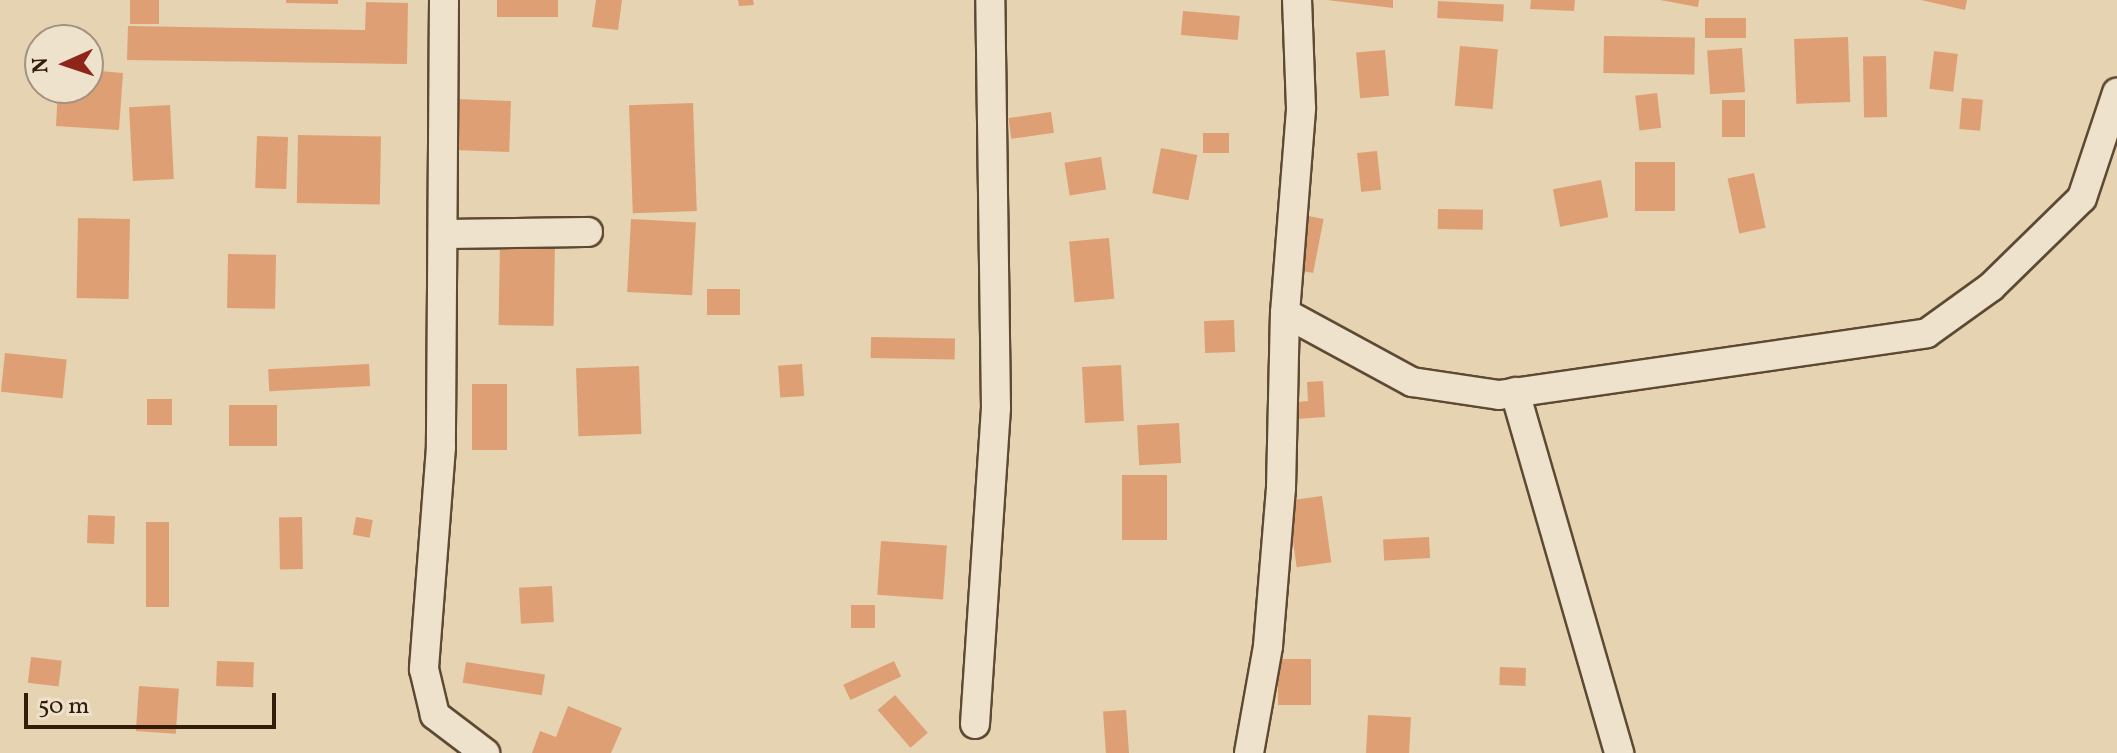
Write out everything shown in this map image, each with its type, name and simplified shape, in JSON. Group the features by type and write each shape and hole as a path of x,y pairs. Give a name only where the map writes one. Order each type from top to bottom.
{"street":[{"path":"444,0 440,461 423,612 426,697 454,734 485,753"},
{"path":"975,724 996,408 990,0"},
{"path":"1249,753 1268,646 1281,488 1285,313 1301,108 1297,0"},
{"path":"1285,313 1412,382 1451,392 1515,392 1927,333 1991,287 2082,198 2117,93"},
{"path":"443,234 588,232"},
{"path":"1515,392 1619,753"}],"building":[{"path":"130,0 159,0 159,24 130,24"},
{"path":"286,0 338,0 338,4 286,3"},
{"path":"497,0 558,0 558,17 497,17"},
{"path":"596,0 622,0 618,30 592,27"},
{"path":"738,0 753,0 754,5 739,6"},
{"path":"1327,0 1393,0 1393,8"},
{"path":"1531,0 1575,0 1574,11 1530,9"},
{"path":"1660,0 1699,0 1698,7"},
{"path":"1921,0 1967,0 1965,10"},
{"path":"1438,1 1504,4 1503,21 1437,18"},
{"path":"366,2 408,3 407,64 127,60 128,26 365,30"},
{"path":"1183,11 1240,16 1238,40 1181,35"},
{"path":"1705,18 1746,18 1746,38 1705,38"},
{"path":"1604,36 1695,38 1694,75 1603,73"},
{"path":"1848,37 1850,102 1796,104 1794,39"},
{"path":"1460,46 1498,49 1493,109 1455,106"},
{"path":"1742,48 1745,92 1710,94 1707,50"},
{"path":"1385,50 1389,96 1360,98 1356,53"},
{"path":"1934,51 1958,54 1953,92 1929,89"},
{"path":"1863,56 1886,56 1887,117 1864,117"},
{"path":"104,71 123,73 119,130 56,126 57,104 104,104"},
{"path":"1657,93 1661,128 1639,130 1635,96"},
{"path":"1962,98 1983,100 1980,131 1959,129"},
{"path":"455,99 511,101 509,152 453,150"},
{"path":"1722,100 1745,100 1745,137 1722,137"},
{"path":"693,103 697,211 633,213 629,105"},
{"path":"170,105 174,179 133,181 129,107"},
{"path":"1051,112 1054,133 1011,139 1008,118"},
{"path":"1203,133 1229,133 1229,153 1203,153"},
{"path":"298,135 381,136 380,204 297,203"},
{"path":"257,136 288,137 286,189 255,188"},
{"path":"1161,148 1197,155 1189,200 1152,193"},
{"path":"1377,151 1381,190 1361,192 1357,153"},
{"path":"1101,157 1106,190 1070,195 1064,163"},
{"path":"1635,162 1675,162 1675,211 1635,211"},
{"path":"1754,173 1766,228 1739,233 1728,179"},
{"path":"1601,180 1608,217 1560,227 1553,189"},
{"path":"1438,209 1483,210 1483,230 1438,229"},
{"path":"1303,215 1324,219 1313,273 1293,269"},
{"path":"78,218 130,219 129,299 77,298"},
{"path":"631,219 696,222 692,295 627,292"},
{"path":"1109,238 1114,299 1074,302 1069,241"},
{"path":"500,243 555,244 554,326 499,325"},
{"path":"228,254 276,255 275,309 227,308"},
{"path":"707,289 740,289 740,315 707,315"},
{"path":"1234,320 1235,352 1205,353 1204,321"},
{"path":"871,337 955,338 955,359 871,358"},
{"path":"5,353 67,359 63,398 1,392"},
{"path":"369,364 370,386 269,391 268,369"},
{"path":"802,364 804,396 780,398 778,366"},
{"path":"1121,365 1124,421 1085,423 1082,367"},
{"path":"639,366 641,434 578,436 576,368"},
{"path":"1323,381 1325,417 1297,419 1296,402 1308,401 1307,382"},
{"path":"472,384 507,384 507,450 472,450"},
{"path":"147,399 172,399 172,425 147,425"},
{"path":"229,405 277,405 277,446 229,446"},
{"path":"1179,423 1181,463 1139,465 1137,425"},
{"path":"1122,475 1167,475 1167,540 1122,540"},
{"path":"1322,496 1331,562 1297,567 1287,501"},
{"path":"88,515 115,516 114,544 87,543"},
{"path":"279,517 302,517 303,569 280,569"},
{"path":"356,517 373,520 370,538 353,535"},
{"path":"146,522 169,522 169,607 146,607"},
{"path":"1429,537 1430,558 1384,560 1383,539"},
{"path":"881,541 947,546 943,599 877,595"},
{"path":"552,586 554,622 521,624 519,588"},
{"path":"851,605 875,605 875,628 851,628"},
{"path":"31,657 62,661 59,687 28,683"},
{"path":"1278,659 1311,659 1311,705 1278,705"},
{"path":"217,661 254,662 253,687 216,686"},
{"path":"894,661 901,676 850,700 843,685"},
{"path":"466,662 545,675 542,695 463,683"},
{"path":"1500,667 1526,668 1525,686 1499,685"},
{"path":"139,686 179,689 176,734 136,731"},
{"path":"895,695 928,733 910,748 878,710"},
{"path":"568,706 622,728 611,753 532,753 540,731 556,737"},
{"path":"1126,710 1129,753 1106,753 1103,712"},
{"path":"1368,715 1411,717 1409,753 1366,753"}]}
